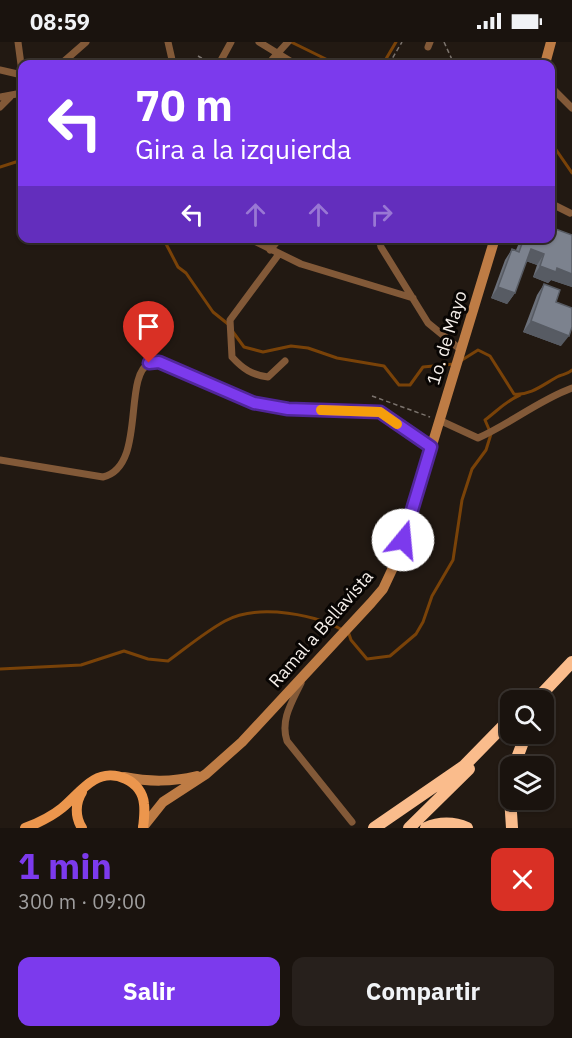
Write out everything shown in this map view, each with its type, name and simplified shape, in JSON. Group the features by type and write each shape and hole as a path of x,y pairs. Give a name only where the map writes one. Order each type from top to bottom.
{"highway":[{"path":"547,690 572,662"},
{"path":"551,690 572,673"},
{"path":"374,828 464,766 500,729"},
{"path":"408,828 500,738"},
{"path":"511,810 512,828"},
{"path":"426,828 436,824 458,824 467,828"}],"main road":[{"path":"25,828 51,816 85,786 107,775 120,776 140,791 144,803 143,828"},
{"path":"82,828 76,810 85,786"}],"street":[{"path":"18,42 20,60"},
{"path":"66,60 86,42"},
{"path":"168,42 172,60"},
{"path":"221,60 231,42"},
{"path":"259,42 288,60"},
{"path":"272,60 288,42"},
{"path":"546,60 551,42"},
{"path":"0,70 18,73"},
{"path":"555,91 572,108"},
{"path":"0,97 18,94"},
{"path":"0,107 10,97"},
{"path":"555,206 570,213"},
{"path":"257,243 301,264 413,298"},
{"path":"270,250 276,243"},
{"path":"380,243 428,323 461,350"},
{"name":"1o. de Mayo","path":"431,447 493,243"},
{"path":"279,254 230,321 232,357 243,369 258,376 268,377 285,361"},
{"path":"0,460 103,477 112,475 120,468 127,449 133,422 137,383 141,372 149,363 159,362 254,403 288,409 380,412 431,447"},
{"path":"439,420 478,438 572,388"},
{"name":"Ramal a Bellavista","path":"143,828 163,802 206,774 242,742 383,589 398,557 431,447"},
{"path":"304,675 285,718 284,730 287,741 352,822"},
{"path":"120,776 155,782 177,781 206,774"}],"path":[{"path":"392,60 402,42"},
{"path":"444,42 452,60"},
{"path":"198,56 205,60"},
{"path":"372,396 439,420"}],"building":[{"path":"555,229 572,235 572,274 557,268 556,272 540,266 544,254 531,249 515,293 498,287 512,249 519,252 522,243 555,243"},
{"path":"544,284 560,290 556,302 572,308 572,327 569,336 531,321"}],"waterway":[{"path":"291,42 328,60"},
{"path":"385,60 396,42"},
{"path":"555,148 572,173"},
{"path":"0,167 18,161"},
{"path":"166,243 178,267 186,273 213,312 228,324"},
{"path":"233,332 244,347 263,352 291,346 308,348 337,358 384,366 399,385 410,385 423,367 454,364"},
{"path":"462,360 478,350 490,356 514,394 532,391 572,370"},
{"path":"0,669 81,665 124,651 148,659 168,661 225,621 254,613 271,612 305,616 336,627 349,634 351,640 367,659 390,656 416,634 432,596 453,560 462,500 472,469 486,450 491,434 485,420 520,395"}],"slow traffic":[{"path":"321,410 380,412 397,424"}],"route":[{"path":"149,363 159,362 254,403 288,409 380,412 431,447 403,540"}]}
